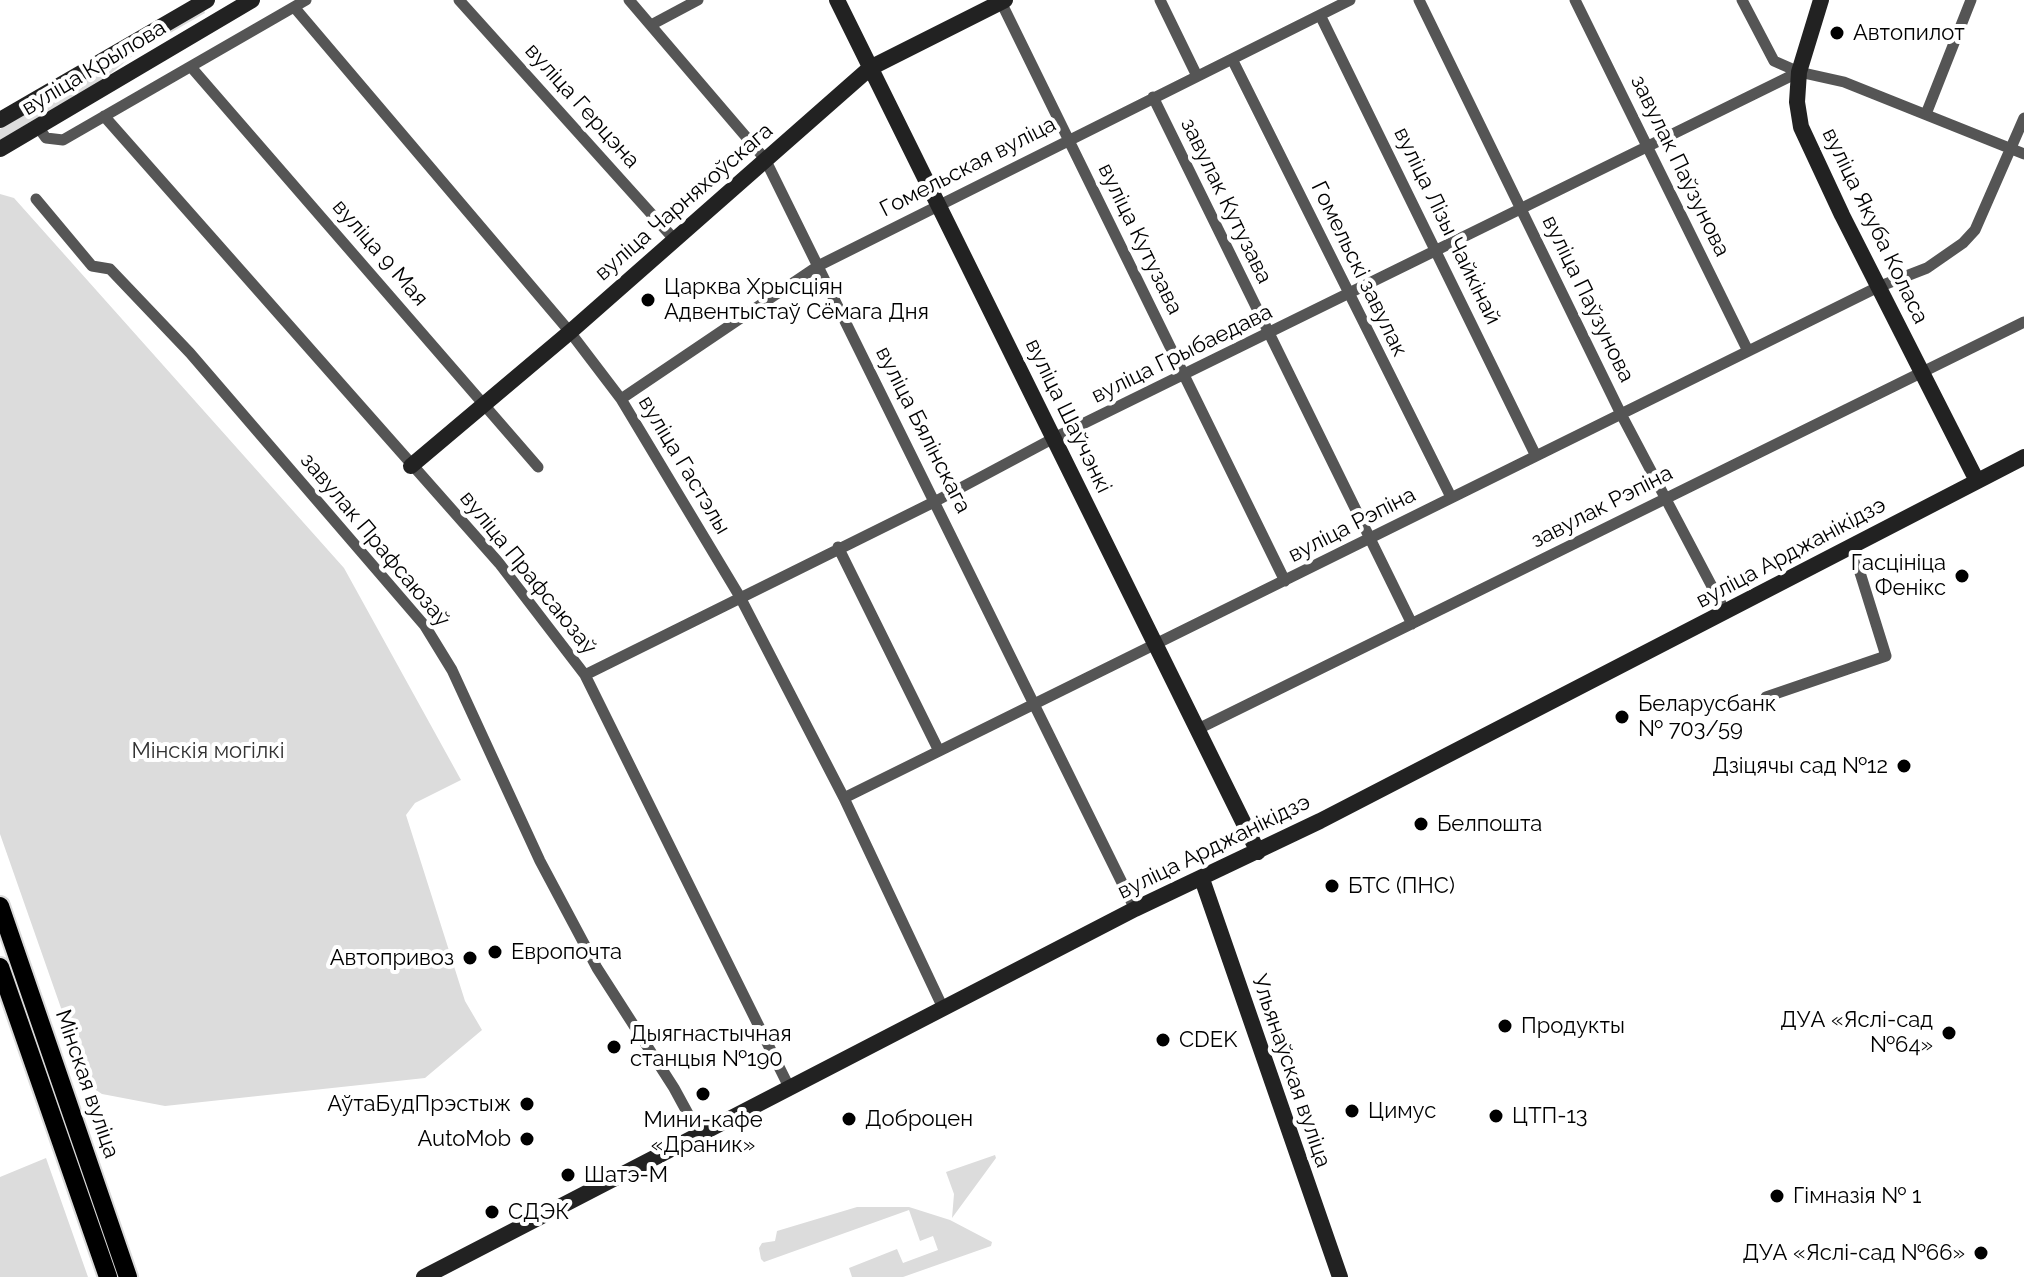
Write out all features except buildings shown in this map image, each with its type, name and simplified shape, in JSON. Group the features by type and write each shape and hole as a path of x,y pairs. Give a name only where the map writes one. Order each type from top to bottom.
{"main road":[{"path":"208,0 220,19"},
{"name":"вуліца Крылова","path":"0,120 208,0"},
{"name":"вуліца Крылова","path":"0,149 252,0"},
{"name":"вуліца Шаўчэнкі","path":"837,0 1258,852"},
{"name":"вуліца Якуба Коласа","path":"1821,0 1799,72 1797,102 1801,127 1977,481"},
{"name":"вуліца Чарняхоўскага","path":"411,466 570,332 870,68 1003,1"},
{"name":"вуліца Арджанікідзэ","path":"424,1277 1135,909 1258,852 2024,457"},
{"name":"Ульянаўская вуліца","path":"1202,879 1340,1277"},
{"name":"Мінская вуліца","path":"0,906 128,1277"},
{"name":"Мінская вуліца","path":"0,967 108,1277"}],"street":[{"path":"38,127 46,138 63,140 306,0"},
{"name":"вуліца Герцэна","path":"459,0 674,239"},
{"name":"вуліца Бялінскага","path":"629,0 765,159 1036,702 1135,909"},
{"path":"651,25 698,0"},
{"path":"1160,0 1197,76"},
{"name":"Гомельская вуліца","path":"621,399 818,266 938,203 1350,0"},
{"name":"вуліца Паўзунова","path":"1419,0 1621,414 1726,613"},
{"name":"завулак Паўзунова","path":"1575,0 1748,351"},
{"path":"1742,0 1774,61 1799,72 1844,82 2024,154"},
{"path":"1926,114 1971,0"},
{"name":"вуліца Кутузава","path":"1003,1 1285,581"},
{"name":"вуліца Гастэлы","path":"294,7 570,332 621,399 740,597 844,798 943,1008"},
{"name":"вуліца Лізы Чайкінай","path":"1320,15 1536,456"},
{"name":"Гомельскі завулак","path":"1232,59 1451,497"},
{"name":"вуліца 9 Мая","path":"191,67 538,467"},
{"name":"вуліца Грыбаедава","path":"585,675 936,501 1054,438 1799,72"},
{"name":"завулак Кутузава","path":"1153,97 1412,624"},
{"name":"вуліца Прафсаюзаў","path":"104,116 499,563 585,675 789,1087"},
{"name":"вуліца Рэпіна","path":"844,798 1878,287 1927,268 1963,243 1975,230 2024,118"},
{"name":"завулак Прафсаюзаў","path":"36,199 92,266 110,269 190,353 430,633 452,670 540,861 597,968 674,1088 699,1134"},
{"name":"завулак Рэпіна","path":"1198,729 2024,322"},
{"path":"838,547 939,751"},
{"path":"1766,697 1886,656 1852,547"}],"green space":[{"path":"204,10 205,13 137,52 104,79 0,140 0,129"},
{"name":"Мінскія могілкі","path":"0,194 14,198 344,568 461,780 415,803 406,815 465,1001 482,1030 425,1078 165,1106 102,1094 88,1085 0,834"},
{"path":"995,1155 996,1158 952,1218 954,1194 946,1172"},
{"path":"46,1158 88,1277 0,1277 0,1177"},
{"path":"857,1207 909,1207 950,1220 992,1242 991,1246 903,1277 852,1277 849,1268 897,1249 903,1263 938,1250 933,1236 920,1241 909,1210 764,1262 761,1259 759,1248 762,1243 775,1241 777,1231"}],"place":[{"name":"Автопилот","path":"1837,33"},
{"name":"Царква Хрысціян Адвентыстаў Сёмага Дня","path":"648,300"},
{"name":"Гасцініца Фенікс","path":"1962,576"},
{"name":"Беларусбанк № 703/59","path":"1622,717"},
{"name":"Дзіцячы сад №12","path":"1904,766"},
{"name":"Белпошта","path":"1421,824"},
{"name":"БТС (ПНС)","path":"1332,886"},
{"name":"Европочта","path":"495,952"},
{"name":"Автопривоз","path":"470,958"},
{"name":"Продукты","path":"1505,1026"},
{"name":"ДУА «Яслі-сад №64»","path":"1949,1033"},
{"name":"CDEK","path":"1163,1040"},
{"name":"Дыягнастычная станцыя №190","path":"614,1047"},
{"name":"Мини-кафе «Драник»","path":"703,1094"},
{"name":"АўтаБудПрэстыж","path":"527,1104"},
{"name":"Цимус","path":"1352,1111"},
{"name":"ЦТП-13","path":"1496,1116"},
{"name":"Доброцен","path":"849,1119"},
{"name":"AutoMob","path":"527,1139"},
{"name":"Шатэ-М","path":"568,1175"},
{"name":"Гімназія № 1","path":"1777,1196"},
{"name":"СДЭК","path":"492,1212"},
{"name":"ДУА «Яслі-сад №66»","path":"1981,1253"}]}
